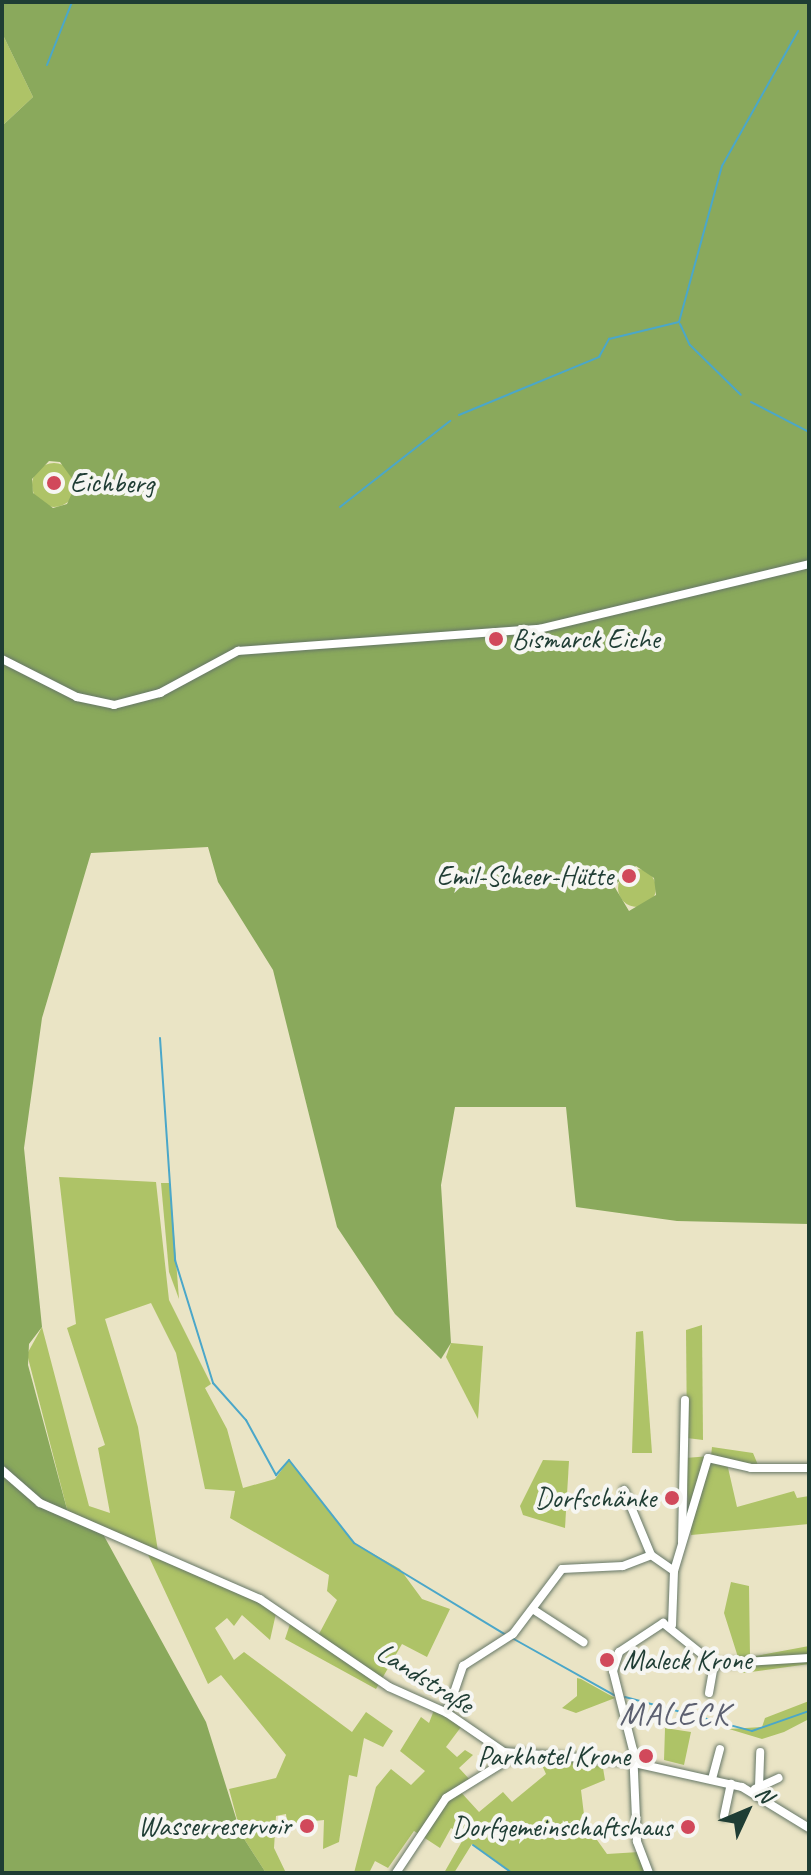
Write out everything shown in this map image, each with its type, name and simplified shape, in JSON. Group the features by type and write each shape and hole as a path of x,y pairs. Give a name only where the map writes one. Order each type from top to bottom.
{"street":[{"path":"2,659 77,697 114,705 160,693 238,651 539,629 809,564"},
{"path":"683,1546 685,1400"},
{"path":"809,1468 751,1468 708,1458 674,1571 672,1625 714,1664 809,1658"},
{"name":"Landstraße","path":"2,1470 40,1503 250,1594 389,1687 447,1713 514,1756 630,1762 754,1789 809,1828"},
{"path":"624,1490 651,1555 674,1571"},
{"path":"447,1713 463,1666 495,1649 534,1610 562,1569 623,1566 651,1555"},
{"path":"534,1610 583,1642"},
{"path":"649,1873 637,1841 630,1762 614,1663 636,1635 672,1625"},
{"path":"709,1693 714,1664"},
{"path":"712,1779 720,1749"},
{"path":"754,1789 760,1752"},
{"path":"396,1873 446,1798 514,1756"},
{"path":"754,1789 779,1778"},
{"path":"724,1816 731,1784"}],"green space":[{"path":"2,2 809,2 809,1224 677,1221 576,1207 566,1107 455,1107 441,1185 451,1343 441,1359 395,1314 337,1227 273,970 218,882 208,847 91,853 42,1018 24,1148 42,1327 29,1344 28,1365 68,1513 98,1525 206,1722 241,1834 266,1873 2,1873 2,126 33,97 2,33","holes":["49,461 60,462 76,484 67,504 53,508 33,493 32,479","636,866 654,878 656,895 629,911 614,886"]},
{"path":"2,33 33,97 2,126"},
{"path":"54,463 70,469 76,485 70,501 54,507 38,501 32,485 38,469"},
{"path":"637,869 650,875 656,888 650,901 637,907 624,901 618,888 624,875"},
{"path":"59,1177 156,1182 169,1300 211,1384 205,1388 227,1429 243,1488 275,1479 289,1460 354,1543 400,1569 422,1599 450,1609 427,1657 402,1644 376,1689 285,1639 292,1618 319,1634 337,1600 327,1591 329,1575 230,1518 235,1491 205,1489 176,1353 151,1303 105,1319 138,1427 158,1551 277,1609 270,1640 242,1615 234,1626 227,1618 215,1628 234,1660 244,1652 352,1732 366,1712 393,1731 383,1747 364,1738 357,1777 349,1775 339,1842 323,1849 324,1820 287,1824 286,1814 276,1816 274,1848 286,1873 266,1873 241,1834 229,1789 276,1778 286,1755 221,1675 208,1684 143,1544 68,1513 27,1354 42,1327 89,1506 110,1513 98,1448 105,1445 67,1328 76,1324"},
{"path":"161,1183 170,1183 179,1299 169,1272"},
{"path":"702,1325 703,1440 687,1438 686,1330"},
{"path":"643,1331 652,1453 632,1453 636,1332"},
{"path":"451,1343 483,1346 478,1419 446,1357"},
{"path":"712,1447 753,1453 758,1465 726,1459 737,1507 794,1491 797,1498 809,1496 809,1524 691,1535 685,1458 711,1456"},
{"path":"543,1460 569,1461 565,1528 523,1515 520,1506"},
{"path":"731,1582 749,1586 750,1657 809,1646 809,1664 743,1673 724,1613"},
{"path":"577,1678 615,1698 576,1713 562,1708 577,1696"},
{"path":"809,1701 809,1719 784,1732 762,1739 729,1729 762,1727 765,1718"},
{"path":"434,1710 461,1727 446,1747 457,1757 465,1750 473,1755 459,1768 472,1782 458,1789 479,1812 503,1792 512,1802 546,1774 541,1763 579,1759 603,1768 605,1780 581,1790 585,1823 607,1854 639,1852 647,1873 512,1873 472,1844 454,1873 444,1873 465,1836 451,1828 440,1848 414,1831 388,1868 375,1861 369,1873 354,1873 376,1787 391,1769 411,1785 425,1771 400,1751 421,1717 429,1723"},
{"path":"665,1728 691,1732 684,1765 664,1760"}],"waterway":[{"path":"47,65 72,2"},
{"path":"808,17 809,13"},
{"path":"459,415 599,357 609,339 679,322 722,166 798,31"},
{"path":"680,324 690,345 741,395"},
{"path":"751,402 809,432"},
{"path":"340,507 450,421"},
{"path":"160,1038 175,1260 213,1383 246,1420 276,1475 289,1460 354,1543 506,1635"},
{"path":"512,1638 614,1695"},
{"path":"625,1697 752,1731 809,1711"},
{"path":"473,1845 512,1873"}],"place":[{"name":"Eichberg","path":"54,483"},
{"name":"Bismarck Eiche","path":"496,639"},
{"name":"Emil-Scheer-Hütte","path":"629,876"},
{"name":"Dorfschänke","path":"672,1498"},
{"name":"Maleck Krone","path":"607,1660"},
{"name":"Parkhotel Krone","path":"646,1756"},
{"name":"Wasserreservoir","path":"307,1826"},
{"name":"Dorfgemeinschaftshaus","path":"688,1827"}],"district":[{"name":"MALECK","path":"675,1714"}]}
